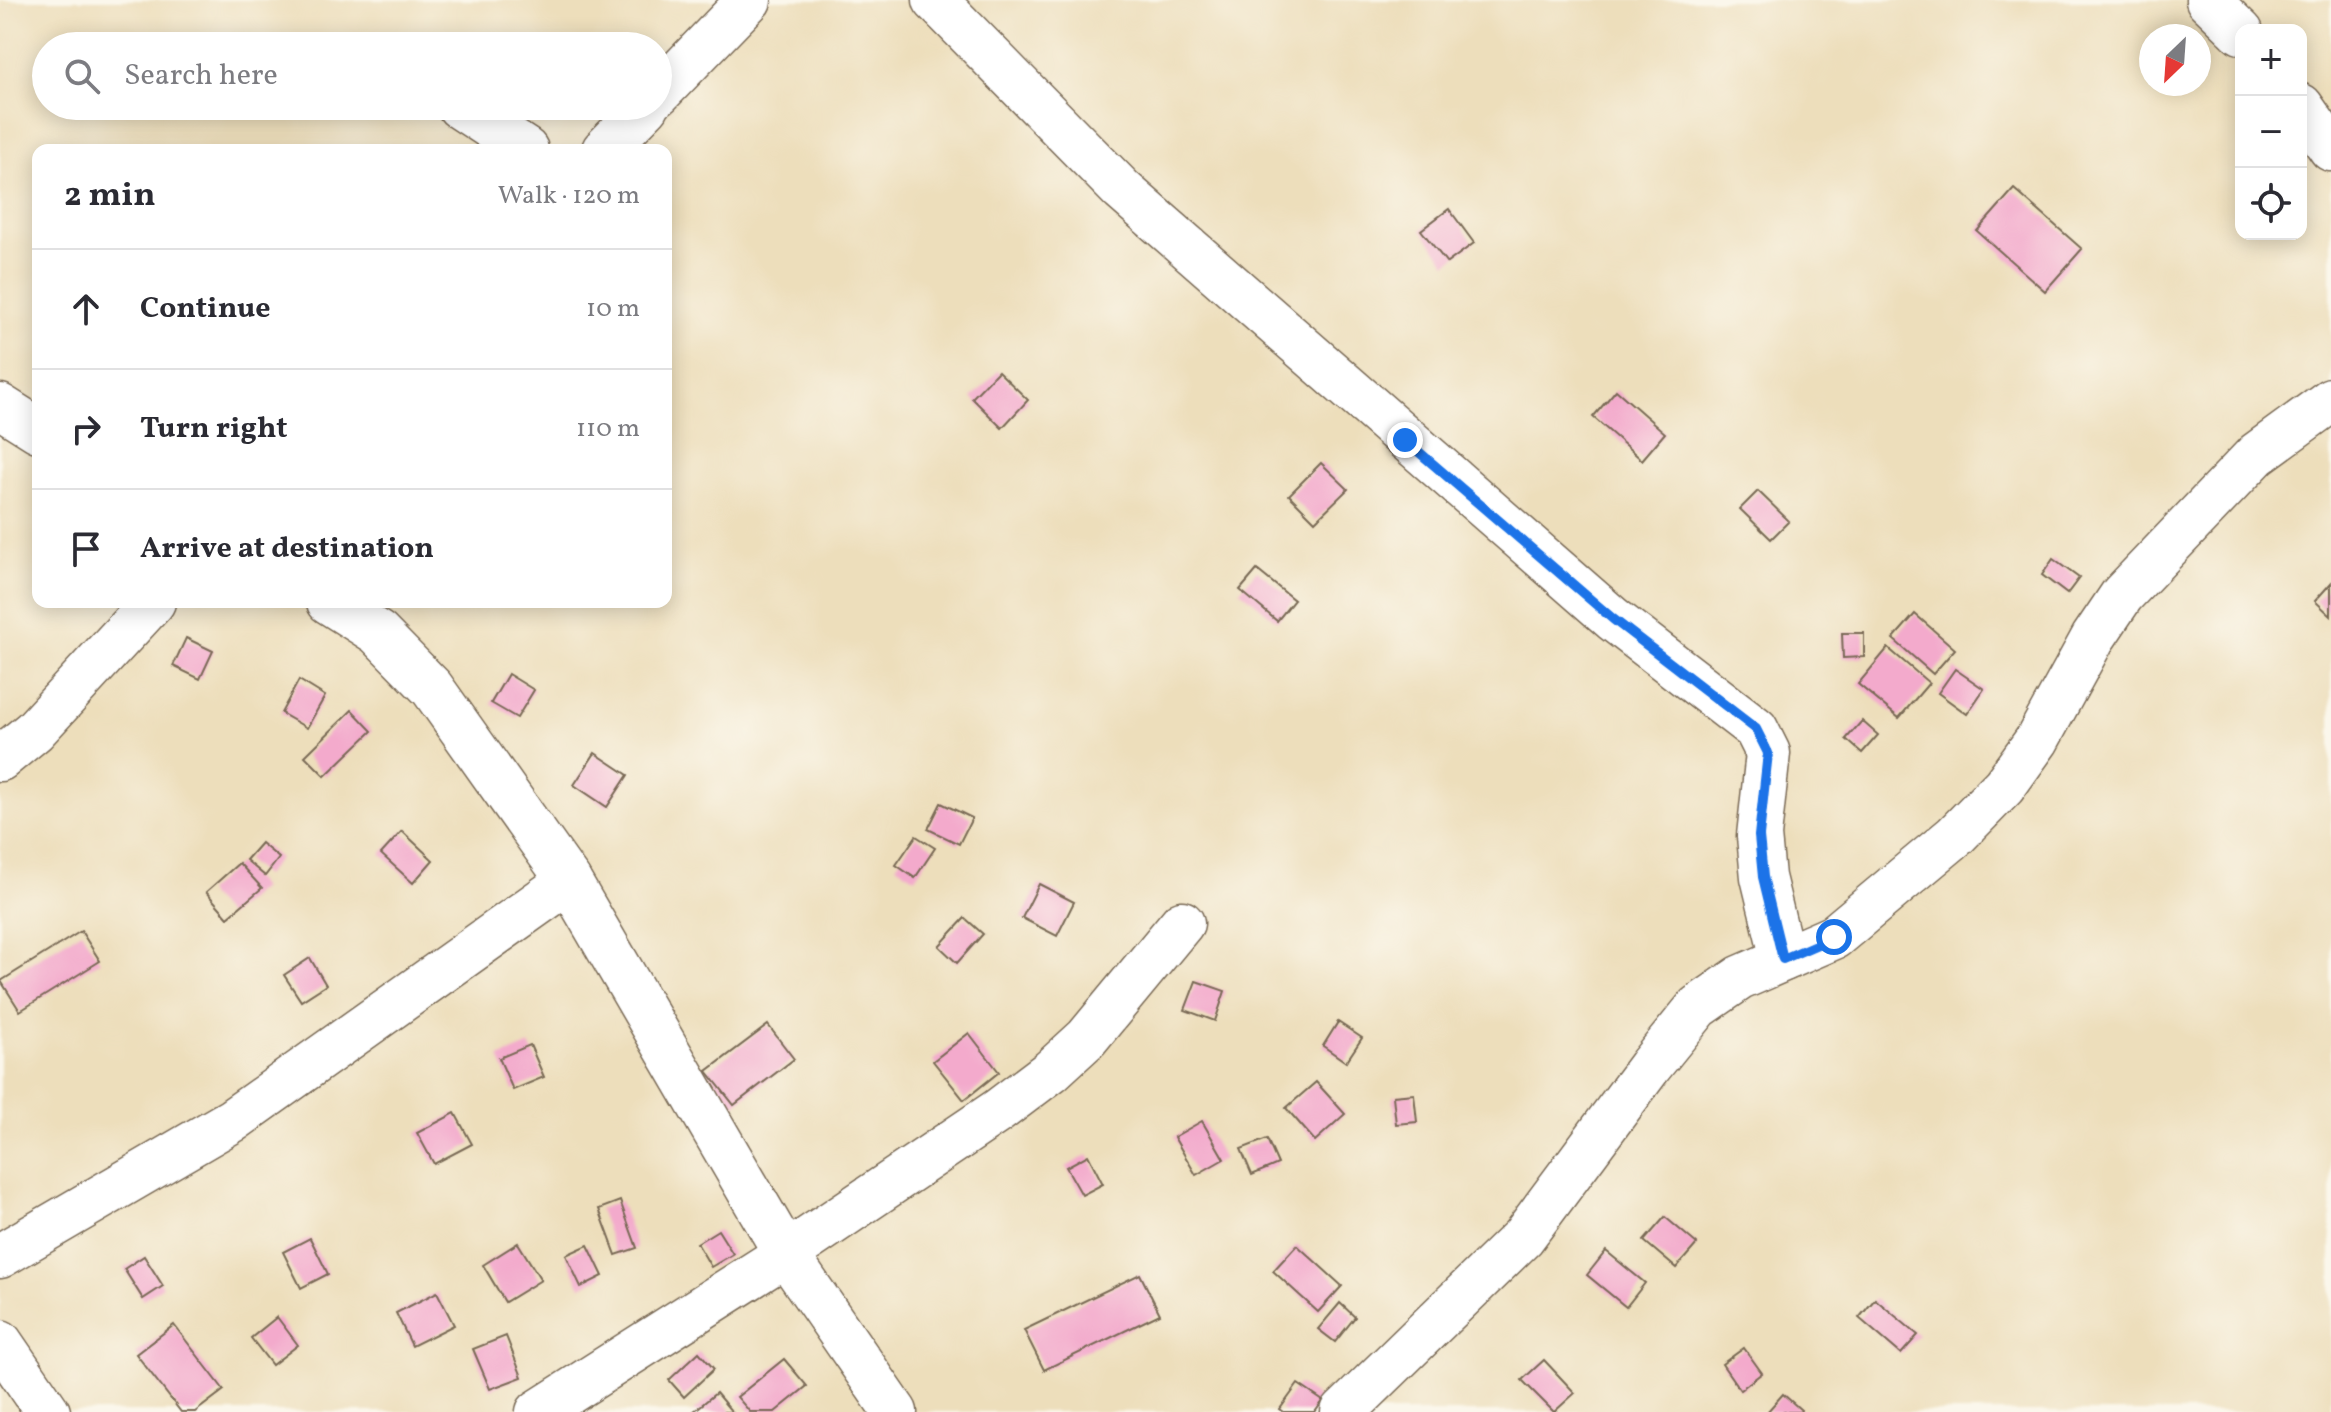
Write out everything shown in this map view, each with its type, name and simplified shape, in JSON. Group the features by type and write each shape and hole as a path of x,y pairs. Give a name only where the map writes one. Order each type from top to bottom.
{"street":[{"path":"672,80 749,0"},
{"path":"935,0 1122,190 1613,619 1756,729 1768,753 1759,836 1763,877 1783,959"},
{"path":"2208,0 2235,26"},
{"path":"2307,115 2331,149"},
{"path":"480,120 517,144"},
{"path":"610,144 633,120"},
{"path":"1343,1412 1523,1237 1650,1066 1698,1007 1740,978 1834,937 1955,836 2004,786 2037,740 2093,638 2122,595 2257,454 2331,400"},
{"path":"0,406 32,426"},
{"path":"0,759 34,731 147,608"},
{"path":"338,608 378,633 432,688 569,881 786,1254 895,1412"},
{"path":"0,1256 233,1120 569,881"},
{"path":"538,1412 786,1254 998,1111 1051,1071 1087,1038 1182,923"},
{"path":"0,1342 48,1412"}],"building":[{"path":"2014,189 2082,249 2045,291 1977,231"},
{"path":"1449,209 1474,243 1447,263 1421,230"},
{"path":"998,371 1028,400 1002,428 972,398"},
{"path":"1616,390 1665,433 1642,460 1593,417"},
{"path":"1321,463 1348,489 1315,521 1289,495"},
{"path":"1758,491 1789,521 1771,539 1740,509"},
{"path":"2053,559 2079,578 2067,594 2042,575"},
{"path":"1257,570 1294,600 1277,621 1240,590"},
{"path":"2331,583 2331,616 2315,601"},
{"path":"1915,614 1955,649 1933,674 1893,639"},
{"path":"1842,633 1864,633 1864,657 1843,658"},
{"path":"186,638 213,651 200,679 173,666"},
{"path":"1888,648 1929,683 1899,718 1858,684"},
{"path":"1955,669 1984,689 1967,714 1938,693"},
{"path":"508,674 534,690 517,718 491,703"},
{"path":"299,680 325,696 307,728 281,713"},
{"path":"352,710 372,731 325,776 305,756"},
{"path":"1862,721 1878,735 1862,753 1846,739"},
{"path":"595,753 628,775 607,807 574,785"},
{"path":"941,803 972,818 959,844 928,829"},
{"path":"402,831 433,860 413,883 381,854"},
{"path":"916,836 935,848 915,878 896,865"},
{"path":"261,843 279,858 265,876 246,860"},
{"path":"239,863 262,888 228,917 206,892"},
{"path":"1039,884 1074,902 1057,936 1022,918"},
{"path":"965,918 983,934 957,963 939,946"},
{"path":"81,931 100,961 20,1011 1,981"},
{"path":"310,958 326,985 301,1001 284,975"},
{"path":"1196,981 1225,991 1215,1021 1185,1010"},
{"path":"1338,1022 1362,1038 1346,1062 1323,1046"},
{"path":"768,1025 794,1059 734,1105 707,1071"},
{"path":"969,1033 999,1072 964,1100 933,1061"},
{"path":"530,1045 544,1077 513,1090 499,1058"},
{"path":"1316,1082 1345,1114 1315,1141 1286,1108"},
{"path":"1414,1094 1417,1122 1396,1124 1393,1096"},
{"path":"455,1113 472,1144 434,1164 417,1133"},
{"path":"1202,1121 1224,1159 1196,1175 1174,1137"},
{"path":"1267,1139 1278,1164 1252,1175 1241,1149"},
{"path":"1088,1155 1103,1184 1082,1195 1066,1167"},
{"path":"620,1201 637,1248 616,1255 599,1209"},
{"path":"1665,1217 1697,1244 1676,1268 1644,1241"},
{"path":"718,1230 733,1254 711,1267 697,1243"},
{"path":"310,1238 328,1274 301,1288 283,1252"},
{"path":"518,1243 541,1280 505,1302 483,1265"},
{"path":"588,1245 603,1276 581,1287 566,1255"},
{"path":"1297,1245 1342,1286 1318,1312 1273,1271"},
{"path":"1606,1251 1645,1283 1626,1307 1587,1275"},
{"path":"144,1256 163,1286 143,1299 124,1269"},
{"path":"1140,1274 1160,1314 1044,1370 1024,1330"},
{"path":"437,1292 454,1325 412,1346 396,1313"},
{"path":"1875,1299 1918,1335 1901,1354 1859,1318"},
{"path":"1340,1303 1355,1317 1335,1342 1318,1329"},
{"path":"277,1317 298,1345 272,1365 251,1338"},
{"path":"174,1325 224,1390 195,1412 181,1412 136,1354"},
{"path":"506,1336 522,1377 490,1389 473,1349"},
{"path":"1744,1348 1762,1373 1740,1390 1722,1364"},
{"path":"699,1352 714,1369 684,1397 669,1380"},
{"path":"784,1359 807,1386 775,1412 750,1412 737,1397"},
{"path":"1544,1360 1575,1393 1554,1412 1522,1380"},
{"path":"1298,1384 1323,1401 1315,1412 1284,1412 1280,1409"},
{"path":"716,1393 732,1412 693,1412"},
{"path":"1783,1394 1801,1410 1800,1412 1767,1412"}],"route":[{"path":"1405,440 1613,619 1756,729 1768,753 1759,836 1763,877 1783,959 1834,937"}]}
